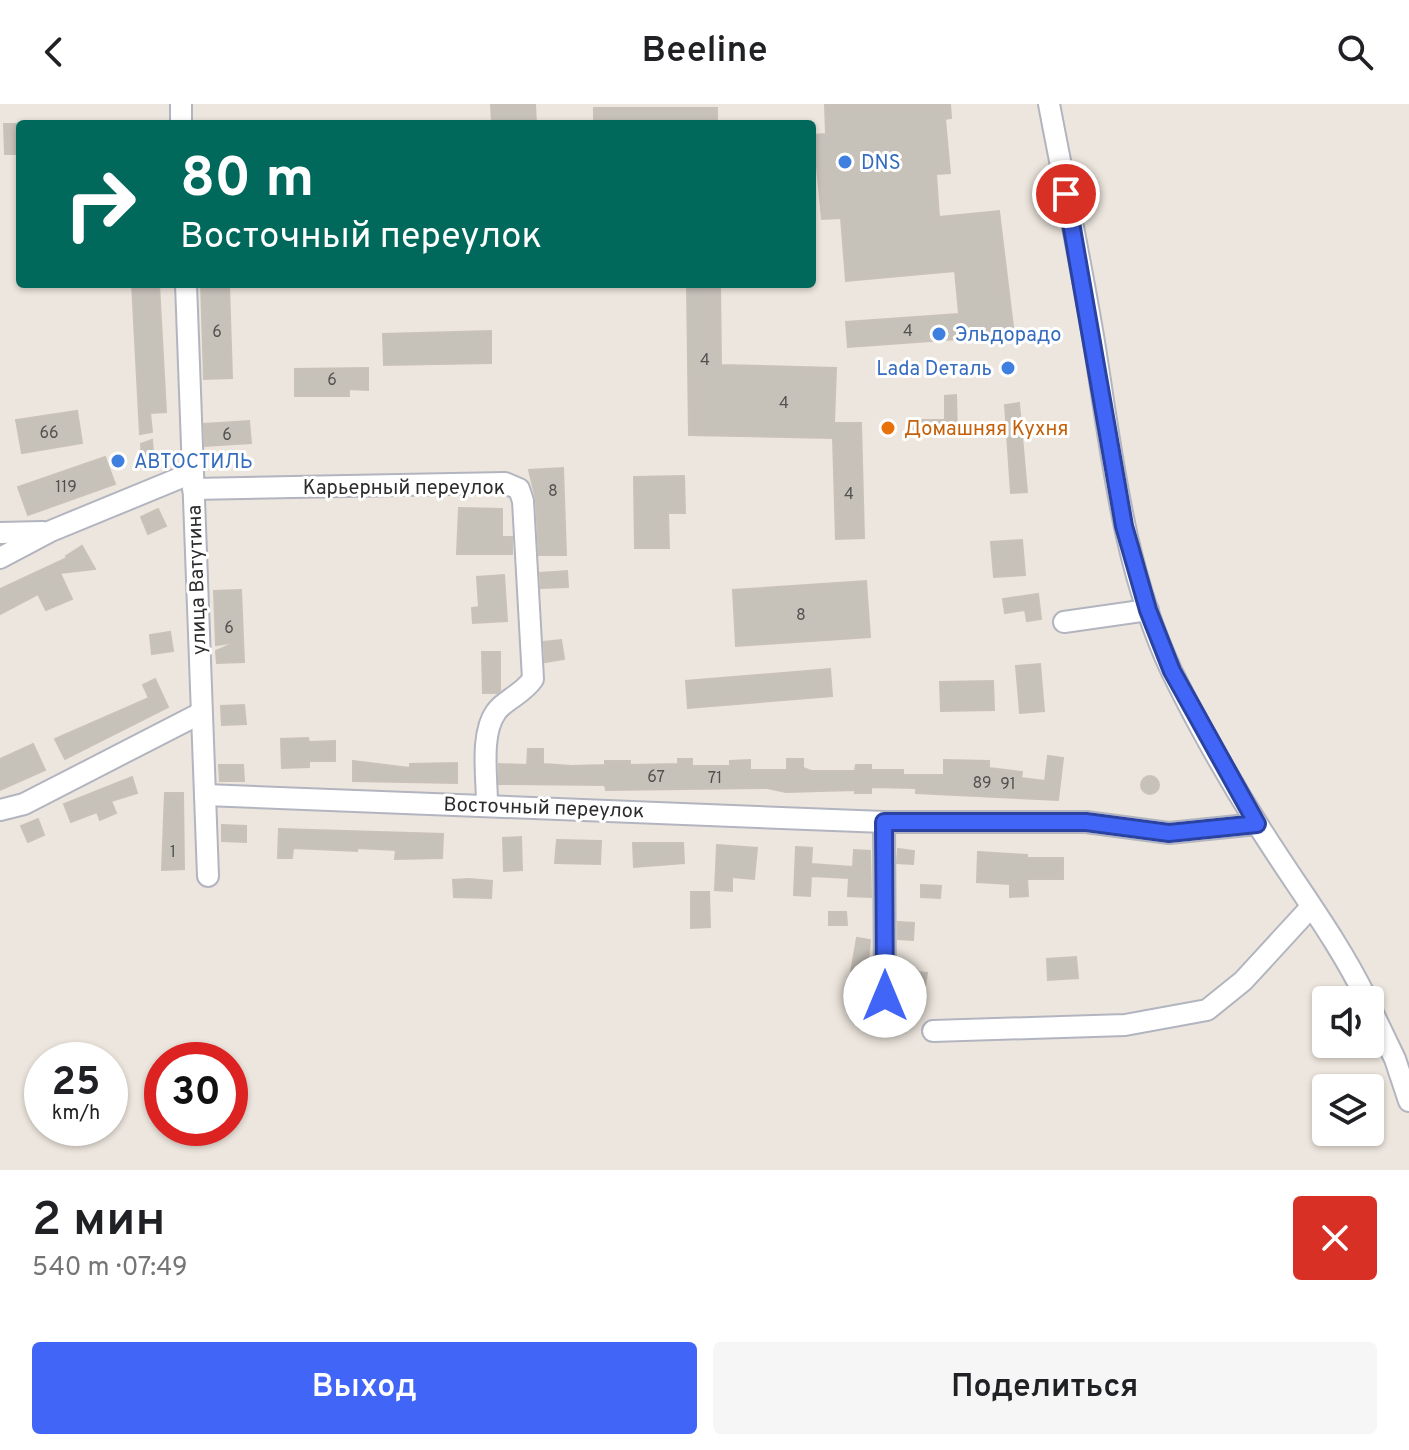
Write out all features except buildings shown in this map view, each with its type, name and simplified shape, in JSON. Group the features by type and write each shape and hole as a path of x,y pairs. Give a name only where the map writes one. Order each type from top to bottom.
{"street":[{"path":"1049,104 1124,526 1148,610 1172,671 1257,824 1359,986"},
{"name":"улица Ватутина","path":"186,288 208,876"},
{"path":"0,558 51,531 192,481"},
{"name":"Карьерный переулок","path":"192,481 505,483 519,489 523,501 533,679 523,694 497,710 489,731 487,804"},
{"path":"0,533 51,531"},
{"path":"1064,622 1148,610"},
{"path":"0,810 24,804 201,713"},
{"name":"Восточный переулок","path":"205,795 884,822 1086,822 1169,833 1257,824"},
{"path":"884,822 885,996"},
{"path":"933,1031 1125,1025 1207,1010 1234,990 1311,907"},
{"path":"1384,1036 1409,1101"}],"place":[{"name":"DNS","path":"845,162"},
{"name":"Эльдорадо","path":"939,334"},
{"name":"Lada Dеталь","path":"1008,368"},
{"name":"Домашняя Кухня","path":"888,428"},
{"name":"АВТОСТИЛЬ","path":"118,461"}],"route":[{"path":"885,996 884,822 1086,822 1169,833 1213,831 1257,824 1172,671 1148,610 1124,526 1066,194"}]}
